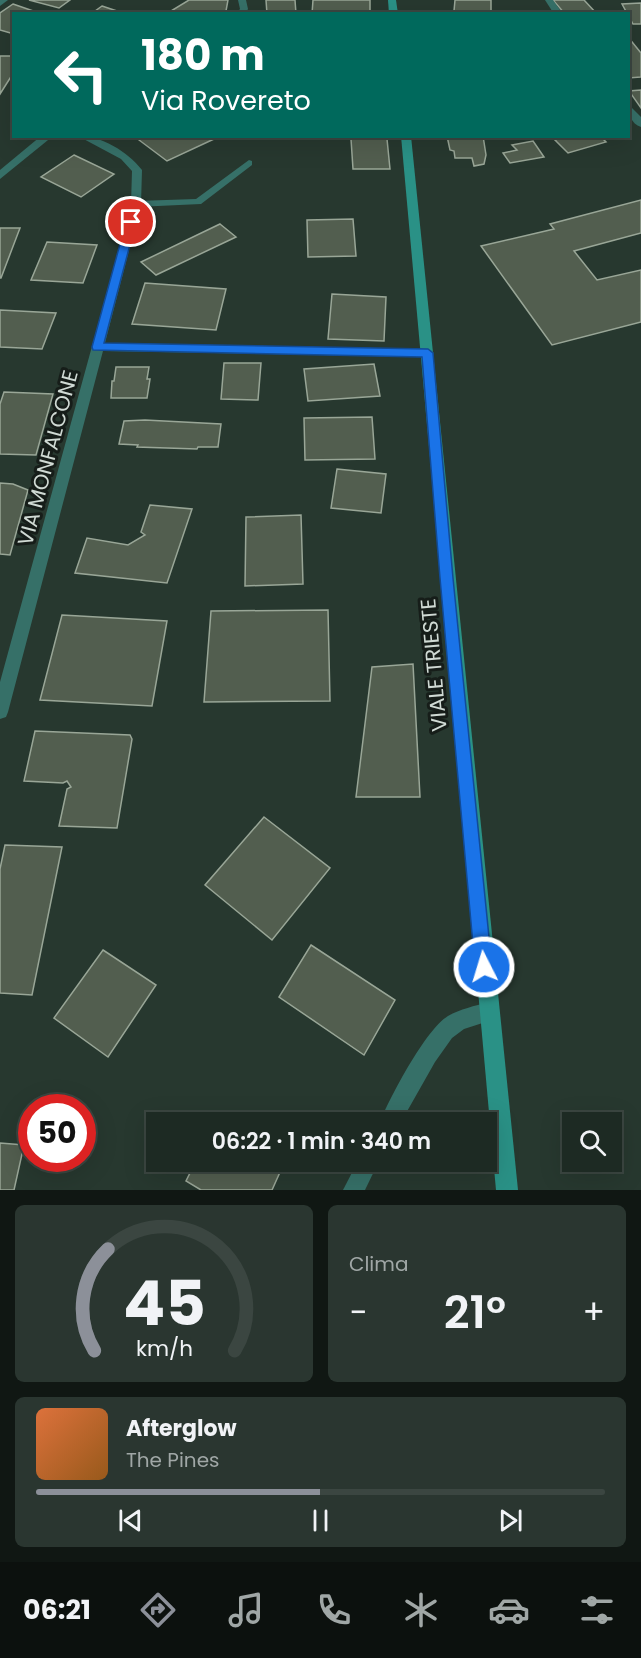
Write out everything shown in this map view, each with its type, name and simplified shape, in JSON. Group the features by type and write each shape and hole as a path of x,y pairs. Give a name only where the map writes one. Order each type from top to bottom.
{"main road":[{"name":"VIALE TRIESTE","path":"406,138 488,1012 507,1190"}],"street":[{"path":"0,3 4,0"},
{"path":"630,110 641,124"},
{"path":"0,176 46,138"},
{"name":"VIA MONFALCONE","path":"0,712 136,204 137,170 125,158 87,138"},
{"path":"97,347 428,353"},
{"path":"396,1112 430,1053 452,1025 488,1012"},
{"path":"354,1190 363,1172"}],"lane":[{"path":"136,204 198,202 249,163"}],"building":[{"path":"29,0 70,0 59,8"},
{"path":"189,0 228,0 224,12 169,12"},
{"path":"266,0 295,0 296,12 267,12"},
{"path":"313,0 370,0 370,12 312,12"},
{"path":"455,0 491,0 491,12 454,11"},
{"path":"553,0 584,0 595,12 563,12"},
{"path":"641,3 641,24 633,24 630,12 626,12 622,4"},
{"path":"13,4 36,12 12,12 12,33 0,30 0,13"},
{"path":"102,6 120,12 94,12"},
{"path":"630,39 641,53 641,77 630,78"},
{"path":"0,56 12,56 12,75 0,94"},
{"path":"641,90 641,108 630,92"},
{"path":"143,138 214,139 167,161 139,140"},
{"path":"447,138 483,138 486,155 484,164 474,166 472,158 455,158 454,151 450,150"},
{"path":"602,138 606,142 568,153 555,140"},
{"path":"351,139 387,139 390,169 353,169"},
{"path":"533,141 544,157 510,163 503,153 517,150 512,145"},
{"path":"74,155 114,174 81,197 41,177"},
{"path":"641,200 641,233 574,251 597,280 641,270 641,322 552,345 481,246 554,229 550,224"},
{"path":"353,219 356,256 308,257 307,220"},
{"path":"220,224 236,237 156,275 141,262"},
{"path":"0,228 20,228 1,278 0,278"},
{"path":"47,242 97,245 83,283 31,280"},
{"path":"145,283 226,289 216,330 132,324"},
{"path":"332,294 386,297 384,341 328,339"},
{"path":"0,310 56,313 42,349 0,347"},
{"path":"224,363 261,363 258,400 221,399"},
{"path":"374,364 380,396 308,401 304,369"},
{"path":"116,367 149,367 147,398 111,398"},
{"path":"4,392 53,394 36,455 0,454 0,404"},
{"path":"372,417 375,459 305,460 304,418"},
{"path":"124,421 221,424 218,447 198,447 197,449 137,447 138,445 119,444"},
{"path":"337,469 386,474 381,513 331,508"},
{"path":"0,483 13,484 28,490 10,555 0,554"},
{"path":"150,505 192,509 167,583 75,573 87,538 128,545 145,535 141,532"},
{"path":"301,515 303,584 245,586 246,517"},
{"path":"328,610 330,701 204,702 211,611"},
{"path":"62,615 167,621 152,706 40,700"},
{"path":"413,664 420,797 356,797 372,667"},
{"path":"35,731 130,735 132,739 117,828 59,826 67,789 71,787 67,781 63,783 24,781"},
{"path":"264,817 330,868 272,940 205,885"},
{"path":"5,845 62,847 32,995 0,993 0,869"},
{"path":"311,945 395,1000 364,1055 279,997"},
{"path":"103,950 156,985 108,1057 54,1018"},
{"path":"0,1143 18,1144 18,1172 14,1190 0,1190"},
{"path":"190,1172 280,1172 272,1190 201,1190 186,1181"}],"route":[{"path":"131,222 97,347 428,353 484,967"}]}
